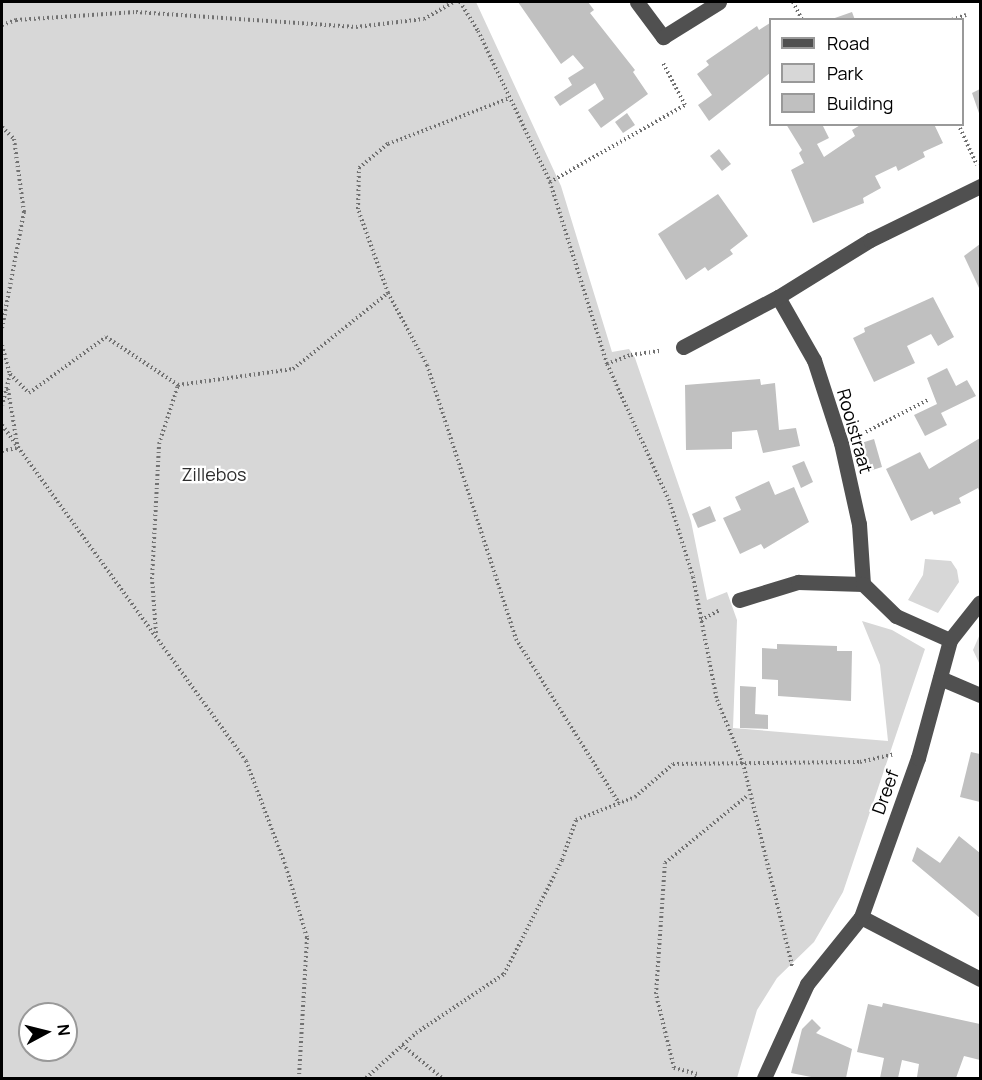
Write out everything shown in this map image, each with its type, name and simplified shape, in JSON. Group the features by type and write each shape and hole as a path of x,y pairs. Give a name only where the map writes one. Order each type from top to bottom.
{"street":[{"path":"637,2 663,37 719,2"},
{"path":"678,348 778,297 870,240 981,186"},
{"name":"Rooistraat","path":"778,297 814,360 840,443 859,524 863,584"},
{"path":"739,600 798,582 863,584 896,616 950,640"},
{"name":"Dreef","path":"764,1078 807,984 861,917 918,758 950,640 981,602"},
{"path":"940,678 981,695"},
{"path":"861,917 981,979"}],"path":[{"path":"2,26 16,20 136,12 356,27 424,18 454,2"},
{"path":"460,2 550,182 607,364 670,503 693,577 717,700 742,763 748,795 793,969"},
{"path":"793,2 801,18"},
{"path":"958,18 966,15"},
{"path":"550,182 685,105 663,63"},
{"path":"510,98 388,144 359,168 358,209 388,293 427,365 516,639 619,803"},
{"path":"959,126 980,172"},
{"path":"2,127 14,139 24,212 2,328"},
{"path":"10,374 29,393 106,337 178,385 293,369 388,293"},
{"path":"2,345 10,374 2,405"},
{"path":"607,364 631,355 678,348"},
{"path":"157,635 152,579 159,444 178,385"},
{"path":"8,388 17,448"},
{"path":"853,439 928,400"},
{"path":"2,425 157,635 246,761 286,867 307,938 299,1078"},
{"path":"2,451 17,448"},
{"path":"366,1078 402,1046 504,974 562,860 576,820 634,797 673,764 860,762 899,754"},
{"path":"696,1078 697,1074 674,1068 656,994 664,863 748,795"},
{"path":"402,1046 442,1078"}],"green space":[{"name":"Zillebos","path":"2,2 476,2 561,186 612,352 629,349 635,358 691,521 707,600 727,592 737,620 733,728 888,741 880,665 862,621 892,630 925,649 843,892 814,942 777,978 757,1010 737,1078 2,1078"},
{"path":"925,559 951,561 957,570 959,582 938,613 908,600 923,575"},
{"path":"980,634 980,665 973,650"}],"building":[{"path":"518,2 588,2 594,10 590,13 635,70 633,72 648,94 601,128 588,110 604,99 595,83 560,106 554,97 572,85 568,78 584,68 573,55 561,64"},
{"path":"852,12 854,18 835,18"},
{"path":"769,24 769,74 709,121 698,105 712,95 697,74 709,65 706,61 757,26 759,30"},
{"path":"980,89 980,116 972,93"},
{"path":"627,113 635,125 623,133 615,122"},
{"path":"787,126 823,126 829,138 817,144 824,157 855,136 852,130 859,126 935,126 943,143 923,152 925,157 898,171 896,166 875,176 881,188 863,198 864,203 813,223 791,170 804,163 799,153 802,150"},
{"path":"719,149 731,164 722,171 710,156"},
{"path":"718,194 748,236 730,250 733,254 708,271 705,267 686,280 658,234"},
{"path":"980,244 980,290 964,256"},
{"path":"933,297 954,337 938,346 931,334 907,346 915,363 874,382 853,338 865,332 864,328"},
{"path":"947,368 956,386 967,380 976,396 941,413 947,425 925,436 914,415 937,404 927,378"},
{"path":"760,379 761,385 775,383 779,430 796,428 800,446 763,453 757,430 732,432 732,449 686,450 685,385"},
{"path":"980,438 980,493 978,488 959,498 961,503 934,515 932,511 911,521 886,469 920,452 929,469"},
{"path":"874,439 882,467 866,472 858,444"},
{"path":"804,461 813,482 801,488 792,466"},
{"path":"769,481 775,495 794,487 809,522 764,549 761,544 740,554 723,518 741,510 735,497"},
{"path":"710,506 716,521 698,528 692,514"},
{"path":"777,644 837,646 837,651 852,651 851,701 778,696 778,680 762,679 762,648 777,649"},
{"path":"740,686 756,687 755,714 768,715 768,729 740,728"},
{"path":"971,752 980,754 980,802 960,797"},
{"path":"959,836 980,853 980,918 912,861 917,847 940,863"},
{"path":"883,1003 980,1024 980,1060 964,1056 956,1078 917,1077 919,1064 902,1060 898,1078 880,1078 884,1058 857,1052 868,1004 882,1007"},
{"path":"812,1019 821,1028 816,1033 852,1049 846,1078 816,1078 791,1073 802,1029"}]}
